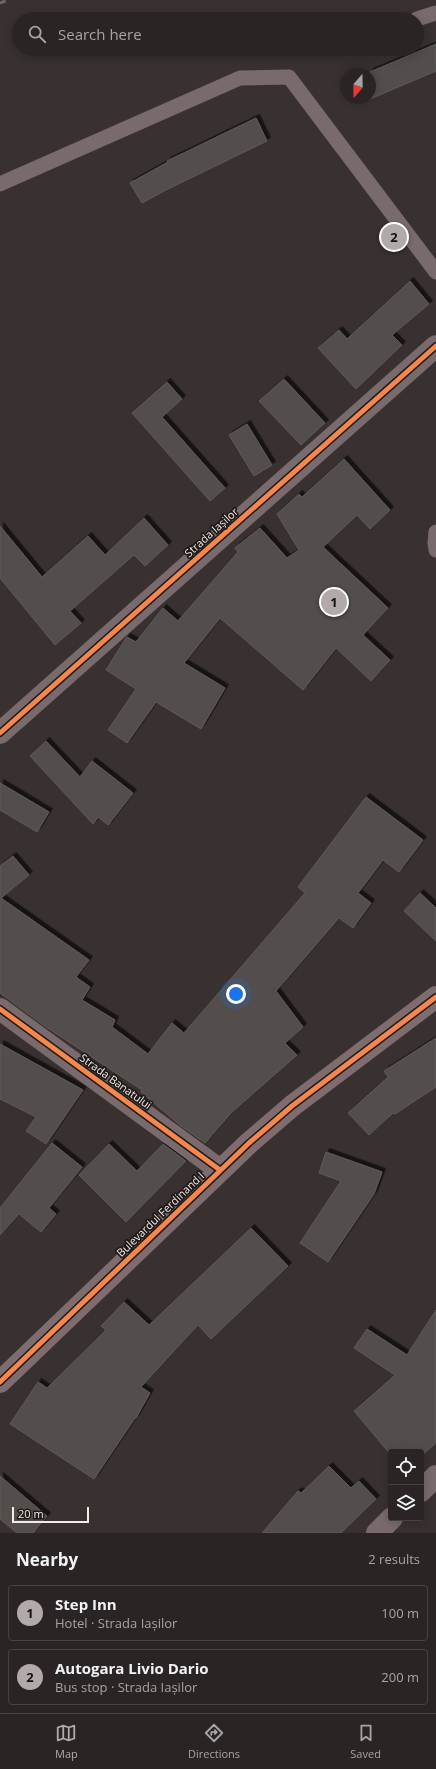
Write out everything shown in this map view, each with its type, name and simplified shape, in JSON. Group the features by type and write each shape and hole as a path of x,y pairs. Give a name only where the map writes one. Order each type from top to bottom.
{"main road":[{"name":"Bulevardul Ferdinand I","path":"0,1382 220,1170 292,1106 436,997"}],"street":[{"name":"Strada Iașilor","path":"0,733 436,346"},
{"name":"Strada Banatului","path":"0,1009 220,1170"},
{"path":"424,1488 436,1476"},
{"path":"376,1533 389,1521"}],"lane":[{"path":"424,17 436,13"},
{"path":"0,184 240,78 289,77 436,272"},
{"path":"436,532 436,550"}],"building":[{"path":"436,44 436,71 376,96 376,69 408,56 424,56 424,49"},
{"path":"256,118 267,141 142,203 130,183 168,162 167,161"},
{"path":"410,281 429,304 392,335 402,345 356,389 318,348 339,330 347,339"},
{"path":"284,379 325,423 301,445 259,401"},
{"path":"167,382 182,399 162,417 225,488 210,501 132,413"},
{"path":"247,424 272,465 254,476 229,435"},
{"path":"344,459 390,510 370,529 357,515 323,547 388,608 363,635 390,660 371,681 336,648 303,690 220,618 184,663 225,688 201,729 156,702 127,743 108,730 136,689 106,670 126,638 127,637 136,642 163,608 178,621 238,552 235,548 260,528 287,558 299,550 277,514 299,494 302,497"},
{"path":"144,518 168,545 145,566 134,555 70,611 81,623 55,645 0,578 0,526 42,577 88,536 105,555"},
{"path":"46,741 80,777 92,761 133,793 108,825 98,817 93,824 30,756"},
{"path":"0,783 49,812 37,832 0,810"},
{"path":"366,797 423,840 399,872 383,860 358,893 371,903 353,928 339,918 276,991 303,1027 285,1043 297,1055 232,1112 205,1143 181,1126 141,1092 142,1090 46,1027 0,993 0,866 13,856 29,875 1,898 89,960 76,977 90,987 82,1000 115,1020 112,1027 148,1054 172,1023 184,1033 305,893 298,887"},
{"path":"420,893 436,908 436,941 404,911"},
{"path":"436,1038 436,1087 395,1114 393,1113 369,1135 348,1113 388,1077 384,1071"},
{"path":"0,1044 83,1090 46,1144 26,1131 36,1117 0,1099"},
{"path":"52,1143 82,1167 49,1208 56,1214 41,1232 19,1214 0,1235 0,1208"},
{"path":"109,1144 137,1171 163,1144 186,1161 126,1222 79,1175"},
{"path":"326,1152 382,1172 374,1194 328,1262 300,1243 341,1181 319,1173"},
{"path":"251,1228 288,1266 211,1339 198,1325 141,1387 150,1393 136,1418 94,1479 10,1424 38,1382 47,1388 106,1330 101,1326 124,1302 149,1325"},
{"path":"436,1310 436,1443 424,1453 424,1449 388,1449 388,1451 354,1411 395,1375 354,1348 367,1329 407,1355"},
{"path":"329,1466 351,1488 359,1481 376,1499 341,1533 262,1533 298,1491 301,1493"},
{"path":"0,1476 47,1516 33,1533 17,1533 0,1519"}],"railway":[{"path":"0,3 8,0"}],"cycle path":[{"path":"0,733 436,346"},
{"path":"0,1382 249,1143 292,1106 436,997"},
{"path":"0,1009 220,1170"}],"place":[{"name":"Autogara Livio Dario","path":"394,237"},
{"name":"Step Inn","path":"334,602"}]}
